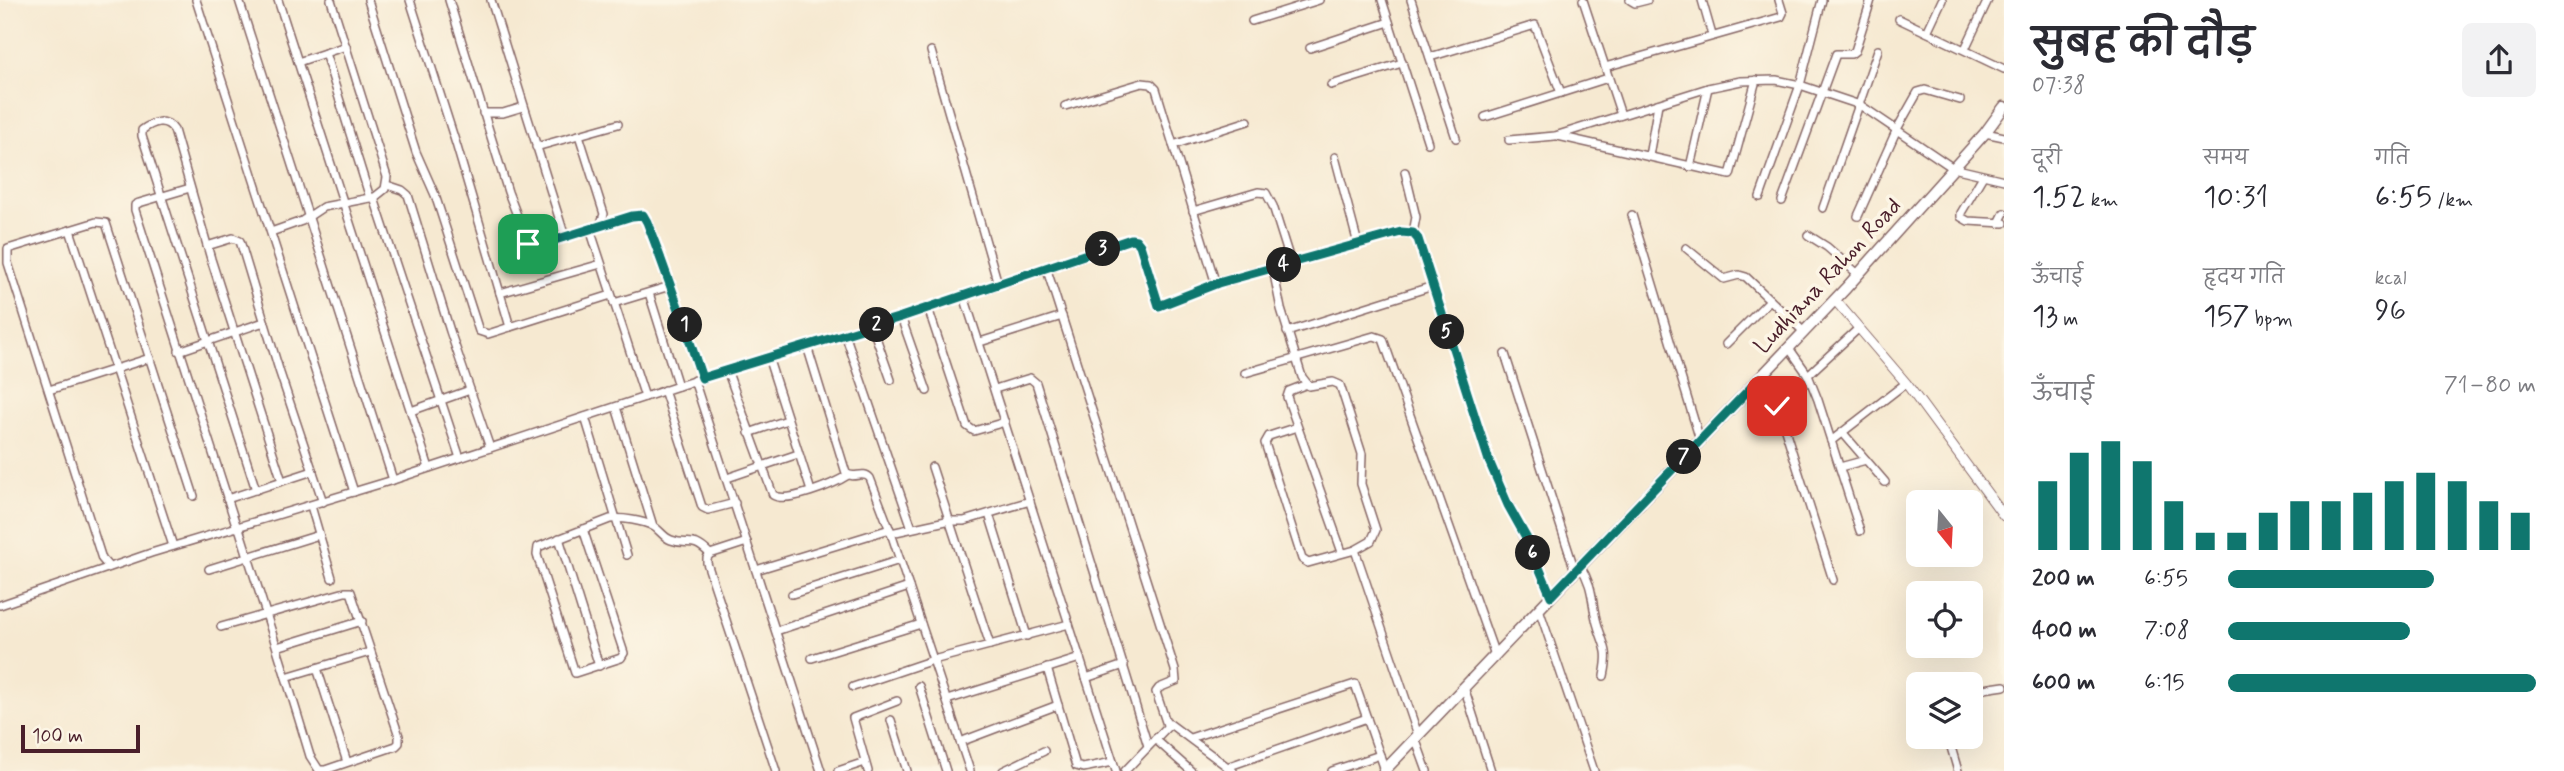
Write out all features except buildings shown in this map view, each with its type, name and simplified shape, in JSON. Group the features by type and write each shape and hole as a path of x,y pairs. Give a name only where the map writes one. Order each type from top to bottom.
{"main road":[{"name":"Ludhiana Rahon Road","path":"1385,771 1835,300 1985,133 2004,107"}],"street":[{"path":"195,0 354,492"},
{"path":"239,0 393,480"},
{"path":"278,0 429,468"},
{"path":"271,232 309,218 323,207 373,197 386,189 387,177 331,0"},
{"path":"368,0 408,129 435,195 479,331 488,334 611,295"},
{"path":"410,0 510,327"},
{"path":"449,0 508,192 528,244 539,245 632,216 643,215 647,222 675,295 726,478 821,771"},
{"path":"491,0 565,237"},
{"path":"1252,21 1319,0"},
{"path":"1382,0 1428,143"},
{"path":"1411,0 1457,138"},
{"path":"1584,0 1621,116"},
{"path":"1630,0 1635,3 1647,0"},
{"path":"1702,0 1712,35"},
{"path":"1605,67 1781,17 1783,13 1779,0"},
{"path":"1760,197 1800,85 1822,0"},
{"path":"1782,201 1836,54 1851,54 1856,51 1871,0"},
{"path":"1927,32 1942,0"},
{"path":"1965,50 1988,0"},
{"path":"1899,19 2004,69"},
{"path":"1310,48 1389,22"},
{"path":"1430,57 1535,25 1561,93"},
{"path":"298,62 346,46"},
{"path":"1823,208 1878,50"},
{"path":"931,51 998,284"},
{"path":"325,53 460,458"},
{"path":"1331,85 1402,63"},
{"path":"1485,117 1608,78"},
{"path":"1555,136 1726,175 1732,173 1756,80"},
{"path":"1509,140 1555,136 1708,88 1756,80 1800,85 1860,105 1953,168 2004,180"},
{"path":"1065,106 1142,83 1151,84 1156,89 1214,278 1218,283"},
{"path":"1690,167 1708,88"},
{"path":"1858,216 1898,129 1921,89 1960,100"},
{"path":"1649,156 1658,104"},
{"path":"483,113 503,113 523,107"},
{"path":"1173,145 1248,121"},
{"path":"256,490 142,136 142,130 154,123 169,123 174,130 207,246 282,481"},
{"path":"536,147 618,124"},
{"path":"1985,133 2004,136"},
{"path":"579,135 604,214 600,226"},
{"path":"1335,157 1358,244"},
{"path":"1405,172 1416,216 1413,233"},
{"path":"1983,176 1961,217 1968,221 2002,223 2004,213"},
{"path":"387,184 408,195 490,448"},
{"path":"190,188 139,203 135,205 135,210 267,615 314,766 322,771 399,743 353,594 348,591 267,615 221,627"},
{"path":"1193,211 1258,192 1266,193 1273,206 1291,264"},
{"path":"1632,215 1700,440"},
{"path":"109,568 102,558 6,251 11,247 96,222 106,223 194,496"},
{"path":"590,229 645,397"},
{"path":"70,230 173,547"},
{"path":"0,605 173,547 393,480 698,379 901,317 1046,267 1136,240 1140,245 1159,306 1218,283 1401,232 1413,233 1418,239 1489,461 1551,596"},
{"path":"1808,235 1827,247 1858,274"},
{"path":"207,246 233,238 240,241 323,502"},
{"path":"1686,248 1724,279 1743,275 1804,332"},
{"path":"500,293 601,264"},
{"path":"1046,267 1175,670 1176,681 1156,692 1167,725"},
{"path":"1273,269 1287,332 1307,384"},
{"path":"614,303 670,286"},
{"path":"1287,332 1433,286"},
{"path":"649,293 678,386"},
{"path":"964,296 1116,771"},
{"path":"1726,344 1770,300"},
{"path":"1835,300 1906,383 2004,516"},
{"path":"928,308 967,426 974,431 1005,422"},
{"path":"980,342 1062,316"},
{"path":"901,317 927,391"},
{"path":"179,351 264,323"},
{"path":"872,326 891,380"},
{"path":"1808,375 1859,328"},
{"path":"845,334 912,528"},
{"path":"1245,373 1374,336 1387,343 1495,655"},
{"path":"807,346 848,475"},
{"path":"1789,348 1808,375 1860,531"},
{"path":"1505,354 1577,568 1591,584 1597,624 1607,649 1604,676"},
{"path":"768,357 811,491"},
{"path":"49,390 150,358"},
{"path":"727,370 773,495 778,498 811,491 848,475 864,474 870,478 970,771"},
{"path":"995,388 1030,377 1036,383 1148,746"},
{"path":"1760,378 1777,406 1833,580"},
{"path":"1297,427 1269,436 1265,443 1302,559 1308,563 1355,550 1371,541 1376,530 1361,484 1362,454 1340,385 1333,382 1316,386 1307,384 1287,394 1342,552"},
{"path":"1831,441 1906,383"},
{"path":"411,411 470,390"},
{"path":"664,390 704,510 734,502"},
{"path":"616,407 653,526"},
{"path":"585,417 628,555"},
{"path":"749,433 788,421"},
{"path":"1843,433 1885,482"},
{"path":"726,478 798,454"},
{"path":"1840,467 1866,460"},
{"path":"932,467 990,645"},
{"path":"228,499 313,471"},
{"path":"756,570 890,531 950,521 964,522 1030,500"},
{"path":"311,506 332,578"},
{"path":"989,514 1027,636"},
{"path":"583,529 624,653 621,658 575,673 537,555 538,547 583,529 616,518 653,526 674,541 693,541 710,554"},
{"path":"209,569 319,535"},
{"path":"559,538 599,666"},
{"path":"747,542 710,554 706,558 775,771"},
{"path":"1355,550 1427,771"},
{"path":"792,594 900,560"},
{"path":"776,631 909,587"},
{"path":"1539,609 1594,771"},
{"path":"277,647 362,621"},
{"path":"812,658 921,624"},
{"path":"852,687 933,660 1069,624"},
{"path":"286,677 370,652"},
{"path":"947,700 1080,658"},
{"path":"1086,678 1125,665"},
{"path":"317,668 347,762"},
{"path":"1047,668 1077,769 1112,762"},
{"path":"1190,738 1352,684 1358,689 1385,771"},
{"path":"919,686 946,771"},
{"path":"1983,689 2004,686"},
{"path":"1464,687 1491,771"},
{"path":"868,771 853,718 897,701"},
{"path":"961,742 1058,705"},
{"path":"1167,725 1174,726 1230,769 1367,718"},
{"path":"891,720 907,771"},
{"path":"1125,771 1167,725"},
{"path":"1154,739 1191,771"},
{"path":"1952,749 1958,771"},
{"path":"1003,771 1044,751"},
{"path":"1332,771 1380,755"},
{"path":"838,771 865,762"}],"route":[{"path":"528,244 539,245 643,215 675,295 702,378 901,317 1131,239 1140,245 1157,304 1163,306 1218,283 1401,232 1413,233 1418,239 1489,461 1551,596 1760,378 1777,406"}]}
